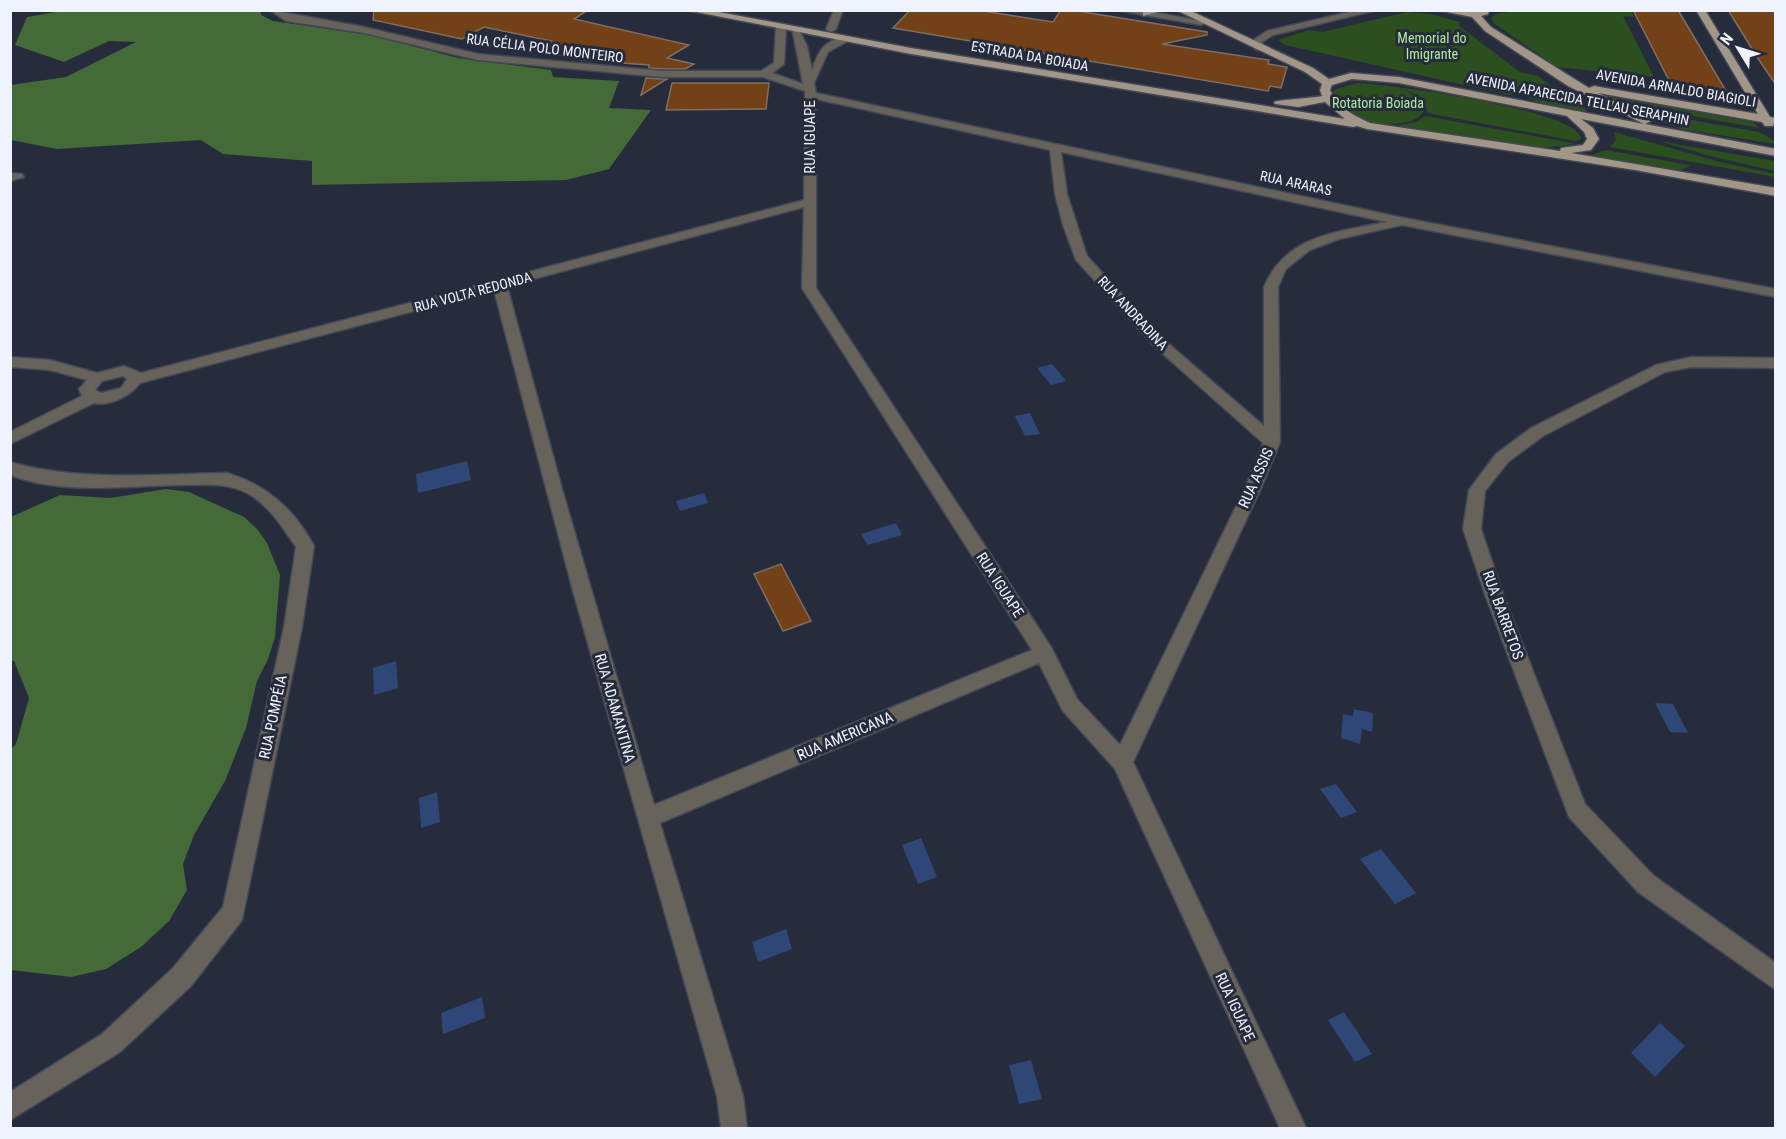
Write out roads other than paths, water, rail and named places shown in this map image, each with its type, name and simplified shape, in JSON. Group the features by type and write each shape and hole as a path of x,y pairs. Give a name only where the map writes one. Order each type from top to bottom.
{"main road":[{"name":"ESTRADA DA BOIADA","path":"690,10 781,32 795,30 1367,126 1542,151"},
{"name":"ESTRADA DA BOIADA","path":"730,10 831,29 1267,101 1298,104 1327,98"},
{"path":"1146,14 1161,10"},
{"path":"1180,10 1201,22 1309,70 1328,83 1325,90 1327,98 1338,111 1367,126"},
{"path":"1441,10 1474,15 1488,11"},
{"path":"1700,10 1776,130"},
{"path":"1474,15 1488,29 1591,96 1650,123 1776,153"},
{"name":"AVENIDA APARECIDA TELLAU SERAPHIN","path":"1328,83 1351,76 1375,76 1424,83 1776,153"},
{"name":"AVENIDA ARNALDO BIAGIOLI","path":"1572,84 1770,120"},
{"path":"1542,151 1587,148 1606,139 1608,121 1604,111 1591,96"},
{"path":"1565,112 1589,130 1593,140 1587,148"},
{"path":"1542,151 1776,192"}],"street":[{"name":"RUA CÉLIA POLO MONTEIRO","path":"274,10 286,18 364,30 478,57 662,74 764,74 810,89"},
{"path":"831,29 839,10"},
{"path":"1120,10 1201,22"},
{"path":"1259,46 1257,41 1261,36 1270,33 1373,10"},
{"path":"795,30 801,40 805,74 810,89"},
{"path":"764,74 779,64 781,32 801,40 828,44 844,39"},
{"name":"RUA IGUAPE","path":"828,44 820,55 816,75 810,89 809,288 1044,653 1070,705 1122,762 1293,1128"},
{"name":"RUA ARARAS","path":"810,89 1055,147 1404,222 1776,293"},
{"name":"RUA ANDRADINA","path":"1055,147 1061,194 1081,257 1159,343 1272,442"},
{"name":"RUA VOLTA REDONDA","path":"135,380 500,286 810,202"},
{"name":"RUA ASSIS","path":"1122,762 1254,486 1272,442 1271,287 1280,267 1303,249 1331,238 1404,222"},
{"name":"RUA ADAMANTINA","path":"500,286 535,422 646,818 730,1096 734,1128"},
{"path":"10,362 50,365 97,378 124,371 135,375 132,385 117,395 99,399 92,397 87,389 97,378"},
{"name":"RUA BARRETOS","path":"1776,363 1691,362 1660,368 1538,432 1502,458 1477,490 1472,529 1495,597 1577,810 1646,885 1776,978"},
{"path":"10,439 92,397"},
{"name":"RUA POMPÉIA","path":"10,468 25,474 68,480 227,479 250,485 273,502 305,546 293,627 257,791 234,912 182,977 111,1043 10,1107"},
{"name":"RUA AMERICANA","path":"646,818 1044,653"}],"water":[{"path":"1052,364 1066,381 1051,385 1037,368"},
{"path":"1030,413 1040,434 1025,436 1015,416"},
{"path":"467,461 471,480 418,493 416,474"},
{"path":"704,493 708,503 680,511 676,501"},
{"path":"896,523 902,535 868,545 861,534"},
{"path":"396,661 398,688 374,695 373,668"},
{"path":"1655,703 1673,704 1688,733 1670,732"},
{"path":"1354,709 1373,713 1372,732 1362,729 1360,744 1341,738 1343,714 1353,716"},
{"path":"1336,784 1357,812 1341,818 1320,789"},
{"path":"437,792 440,822 421,828 419,798"},
{"path":"921,838 937,877 918,884 902,845"},
{"path":"1381,849 1416,893 1395,904 1360,859"},
{"path":"786,929 792,949 758,962 752,942"},
{"path":"482,997 485,1018 443,1034 441,1013"},
{"path":"1344,1012 1372,1054 1355,1062 1328,1020"},
{"path":"1660,1023 1685,1046 1655,1077 1631,1053"},
{"path":"1031,1060 1042,1099 1019,1104 1009,1065"}],"park label":[{"name":"Memorial do Imigrante","path":"1432,46"},
{"name":"Rotatoria Boiada","path":"1378,103"}]}
